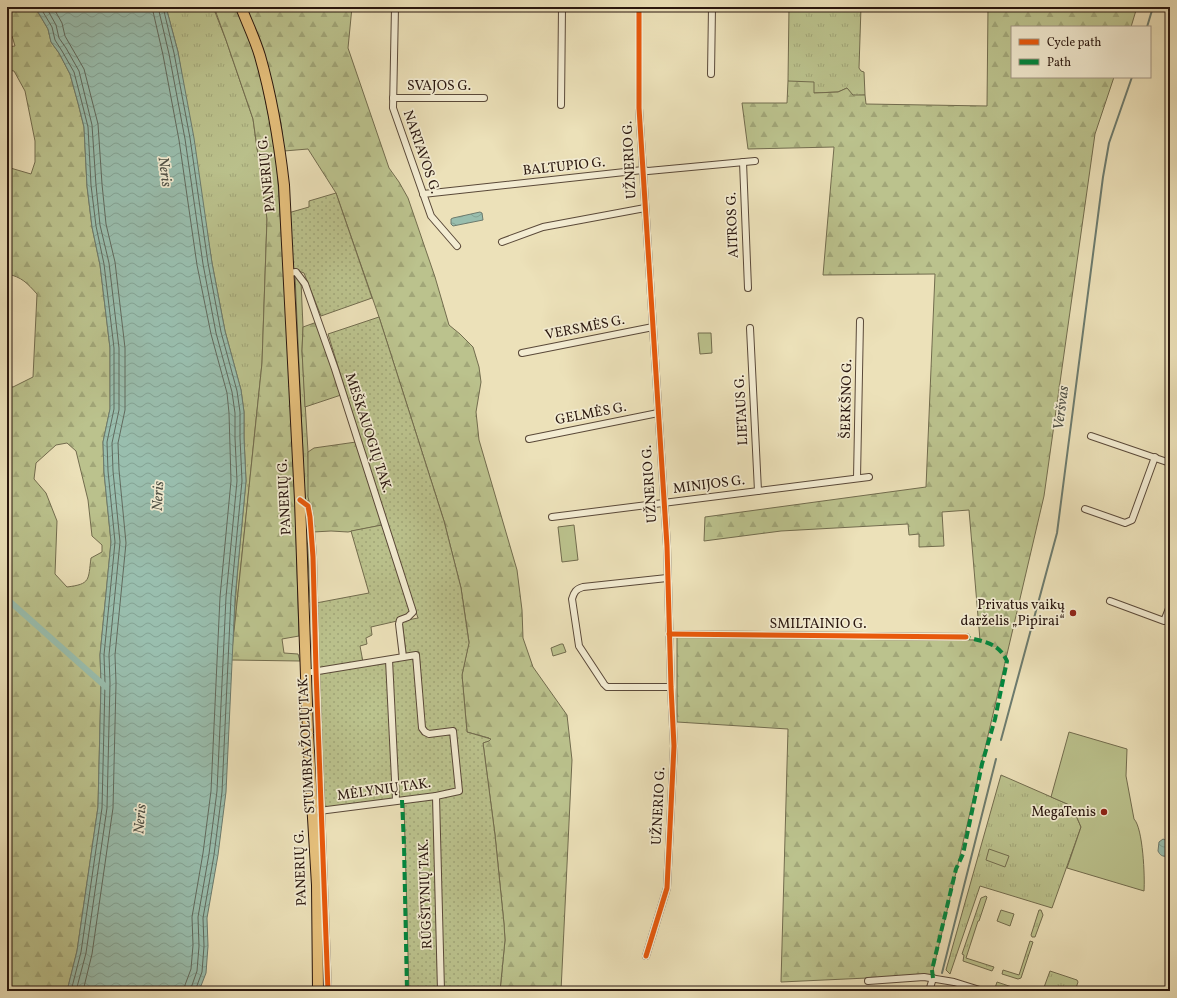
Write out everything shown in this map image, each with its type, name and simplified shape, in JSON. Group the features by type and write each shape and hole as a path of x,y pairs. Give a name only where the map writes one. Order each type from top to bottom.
{"main road":[{"name":"PANERIŲ G.","path":"241,7 259,54 267,82 279,142 284,185 300,500 311,672 308,734 318,811 318,991"}],"street":[{"name":"NARTAVOS G.","path":"395,7 393,108 431,216 457,246"},
{"path":"561,105 562,7"},
{"name":"UŽNERIO G.","path":"640,7 639,108 664,502 674,746 667,888 646,956"},
{"path":"711,74 712,7"},
{"name":"SVAJOS G.","path":"393,98 484,98"},
{"name":"BALTUPIO G.","path":"423,194 643,170 648,171 755,161"},
{"name":"AITROS G.","path":"743,162 748,288"},
{"path":"502,242 543,227 645,208"},
{"name":"MEŠKAUOGIŲ TAK.","path":"288,273 296,272 305,284 335,369 413,612 408,617 400,620 399,624 403,657"},
{"name":"ŠERKŠNO G.","path":"857,478 860,320"},
{"name":"VERSMĖS G.","path":"522,353 653,327"},
{"name":"LIETAUS G.","path":"750,328 758,491"},
{"name":"GELMĖS G.","path":"528,438 658,413"},
{"path":"1091,436 1170,463"},
{"path":"1085,509 1125,523 1132,520 1155,457"},
{"name":"MINIJOS G.","path":"552,517 869,477"},
{"path":"667,578 583,587 577,589 572,599 579,646 604,684 612,688 671,687"},
{"path":"1110,601 1164,621 1170,606"},
{"name":"SMILTAINIO G.","path":"669,634 966,637"},
{"name":"MĖLYNIŲ TAK.","path":"318,811 436,796 459,791 453,731 429,734 422,728 416,655 403,657"},
{"path":"311,672 403,657"},
{"path":"389,660 396,800"},
{"name":"RŪGŠTYNIŲ TAK.","path":"436,796 441,991"},
{"name":"STUMBRAŽOLIŲ TAK.","path":"318,811 328,991"},
{"path":"868,981 924,977 954,982 983,991"},
{"path":"929,991 933,978"}],"green space":[{"path":"7,7 35,7 48,29 51,42 59,53 70,74 84,127 87,186 92,227 100,265 110,348 110,409 103,442 104,472 111,542 100,655 101,683 98,807 77,951 67,991 7,991 7,386 13,387 33,377 37,294 24,281 7,274 7,167 31,174 35,162 35,141 25,91 14,71 7,70 7,47 15,46 12,36 7,31","holes":["67,443 76,451 88,500 92,536 102,545 102,552 91,558 87,580 75,586 67,587 55,574 57,521 46,493 34,479 36,463 56,445"]},
{"path":"166,7 213,7 253,119 267,219 262,363 231,660 246,481 244,412 241,390 225,331 212,263 178,52"},
{"path":"214,7 236,7 249,38 260,73 276,153 284,272 295,501 299,636 282,639 284,653 298,654 300,661 231,660 262,363 267,219 253,119"},
{"path":"246,7 352,7 348,48 389,168 408,198 435,277 449,325 473,347 479,367 481,382 476,412 479,440 517,570 522,610 523,638 533,667 567,715 572,760 561,991 500,991 505,940 495,835 483,743 489,738 467,732 462,675 469,642 461,588 444,521 379,317 336,193 308,149 284,151 281,123 263,51"},
{"path":"789,7 861,7 859,68 864,72 865,95 853,96 847,88 838,92 814,93 788,81"},
{"path":"988,7 1137,7 1131,26 1011,26 1011,78 1114,78 1095,134 1044,496 932,975 781,982 788,729 677,722 677,637 980,640 969,510 942,512 944,546 919,547 919,534 909,535 908,524 781,531 704,541 705,517 926,487 935,274 823,275 834,147 748,149 742,103 787,103 788,81 814,82 814,93 838,92 847,88 853,95 865,95 866,104 987,106"},
{"path":"336,193 372,298 321,316 304,273 291,268 288,213 309,207 309,201"},
{"path":"295,275 301,281 303,327 302,351 308,452 309,501 305,500"},
{"path":"379,317 444,521 461,588 469,643 462,675 467,732 491,739 483,743 495,835 504,924 505,940 500,991 443,991 439,798 461,793 454,729 428,731 425,729 419,652 406,654 402,621 418,618 382,509 328,334"},
{"path":"317,322 341,395 305,407 302,351 303,327"},
{"path":"698,333 711,333 712,353 700,354"},
{"path":"356,442 382,525 348,532 313,532 311,509 308,497 308,452 314,448"},
{"path":"307,508 314,616 310,602"},
{"path":"382,525 410,610 408,614 398,618 397,621 371,627 372,635 366,638 367,644 360,646 363,662 319,669 316,603 369,593 351,531"},
{"path":"574,525 578,560 562,562 558,527"},
{"path":"563,644 566,652 553,656 551,648"},
{"path":"412,658 423,732 451,733 457,790 398,799 390,663 392,661"},
{"path":"387,663 395,799 325,808 318,675 319,673"},
{"name":"MegaTenis","path":"1069,732 1127,749 1126,776 1134,819 1140,832 1144,864 1144,891 1067,868 1081,827 1072,806 1051,797"},
{"path":"1001,775 1072,806 1081,827 1052,908 980,886 950,974 946,970"},
{"path":"433,799 438,991 409,991 404,804 407,802"},
{"path":"989,849 1009,856 1005,867 986,860"},
{"path":"987,897 966,958 994,967 992,971 963,961 964,955 962,954 981,898"},
{"path":"1001,910 1014,914 1010,926 997,921"},
{"path":"1039,910 1041,910 1043,915 1035,937 1032,937 1031,935"},
{"path":"1030,941 1033,942 1021,978 1018,979 1002,974 1003,970 1019,975"},
{"path":"1050,971 1077,980 1078,982 1075,991 1036,991 1039,989 1043,990"},
{"path":"997,982 1021,991 1005,991 995,988"}],"water":[{"name":"Neris","path":"35,7 166,7 178,52 194,138 212,263 225,331 241,390 244,412 246,481 235,598 226,792 218,855 207,918 208,946 206,973 199,991 67,991 77,951 98,807 101,683 100,655 111,542 104,472 103,442 110,409 110,348 100,265 92,227 87,186 84,127 70,74 59,53 51,42 48,29"},
{"path":"480,212 482,213 483,220 453,226 451,224 451,219 453,218"},
{"path":"1163,839 1170,842 1168,856 1160,854 1158,851 1159,842"}],"waterway":[{"name":"Veršvas","path":"1147,26 1153,7"},
{"name":"Veršvas","path":"1001,740 1057,533 1103,177 1109,143 1132,78"},
{"path":"7,599 106,687"},
{"path":"942,973 996,759"}],"marked path":[{"path":"933,978 932,970 956,869 963,854 982,764 995,719 1007,661 995,646 966,637"},
{"path":"402,800 407,991"}],"cycle path":[{"path":"639,7 639,108 667,546 674,746 667,888 646,956"},
{"path":"300,500 308,506 313,557 328,991"},
{"path":"669,634 966,637"}],"place":[{"name":"Privatus vaikų darželis „Pipirai“","path":"1073,613"},
{"name":"MegaTenis","path":"1104,812"}]}
